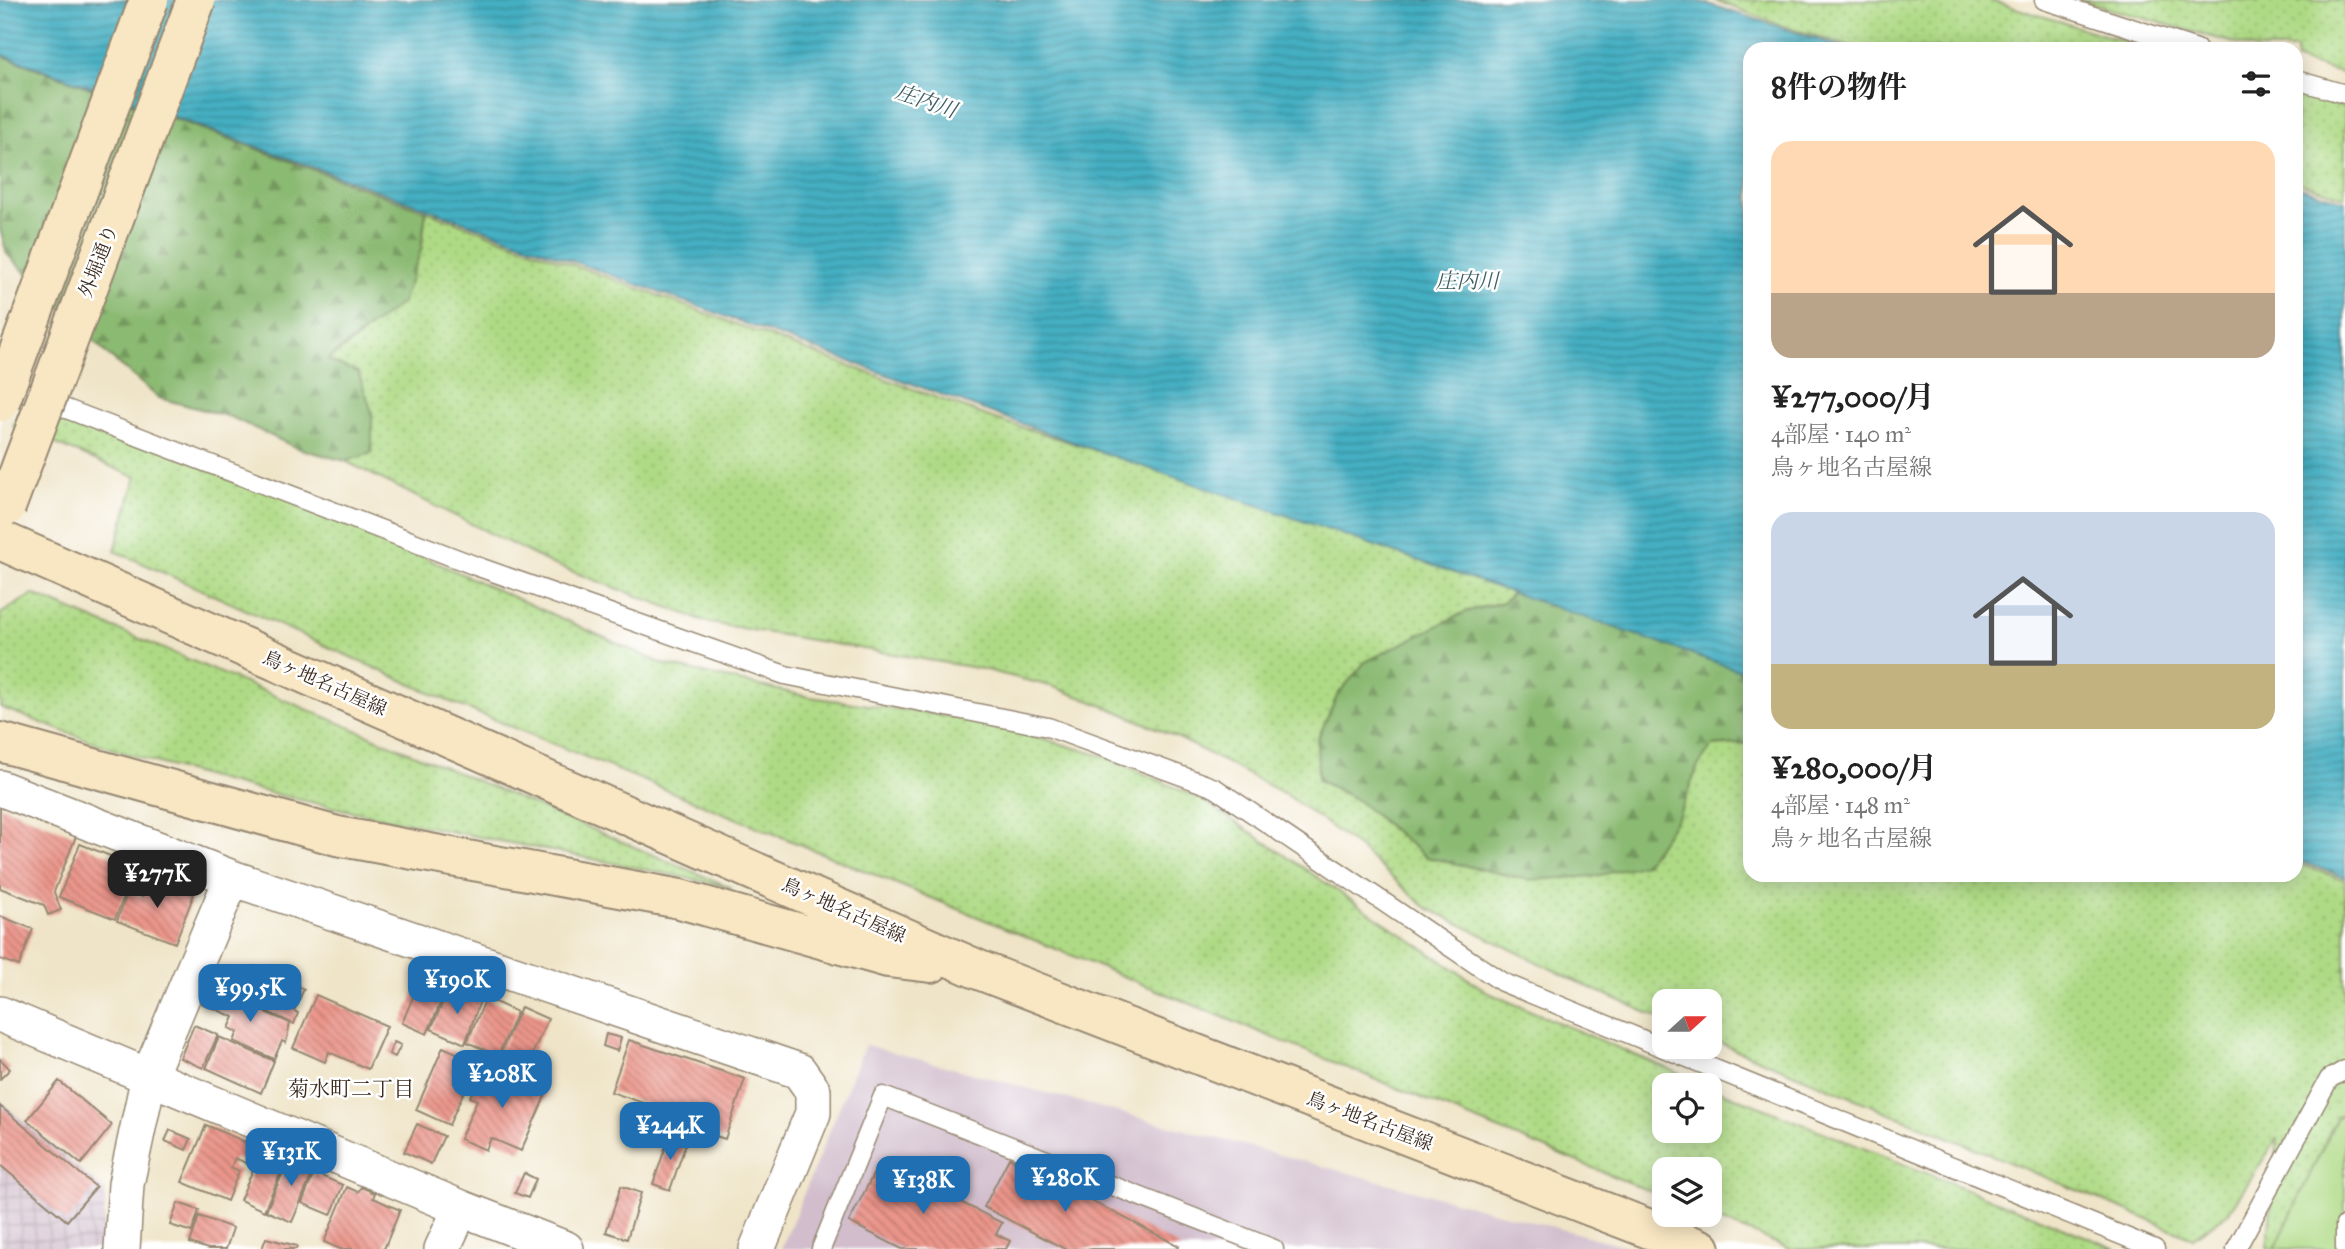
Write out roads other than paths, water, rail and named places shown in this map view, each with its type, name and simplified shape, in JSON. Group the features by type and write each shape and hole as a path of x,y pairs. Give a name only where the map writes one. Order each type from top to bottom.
{"main road":[{"path":"0,402 149,0"},
{"name":"外堀通り","path":"2,523 196,0"},
{"name":"鳥ヶ地名古屋線","path":"2,523 978,970 1701,1249"},
{"path":"0,742 337,836 680,899 888,958 978,970"}],"street":[{"path":"0,788 232,878 799,1071 813,1091 813,1113 757,1249"},
{"path":"122,1249 125,1184 149,1076 232,878"},
{"path":"0,1013 461,1209 566,1249"},
{"path":"442,1249 461,1209"}],"lane":[{"path":"2044,0 2175,42"},
{"path":"2303,82 2345,94"},
{"path":"0,383 476,566 785,676 1048,727 1215,788 1502,982 2155,1249"},
{"path":"2236,1249 2329,1079 2345,1070"},
{"path":"821,1249 883,1096 1273,1249"},
{"path":"2345,1225 2345,1248"}],"water":[{"name":"庄内川","path":"0,0 1696,0 1826,42 1743,42 1743,672 1089,448 0,54"},
{"path":"2303,188 2345,201 2345,877 2303,862"}],"district":[{"name":"菊水町二丁目","path":"351,1089"}]}
